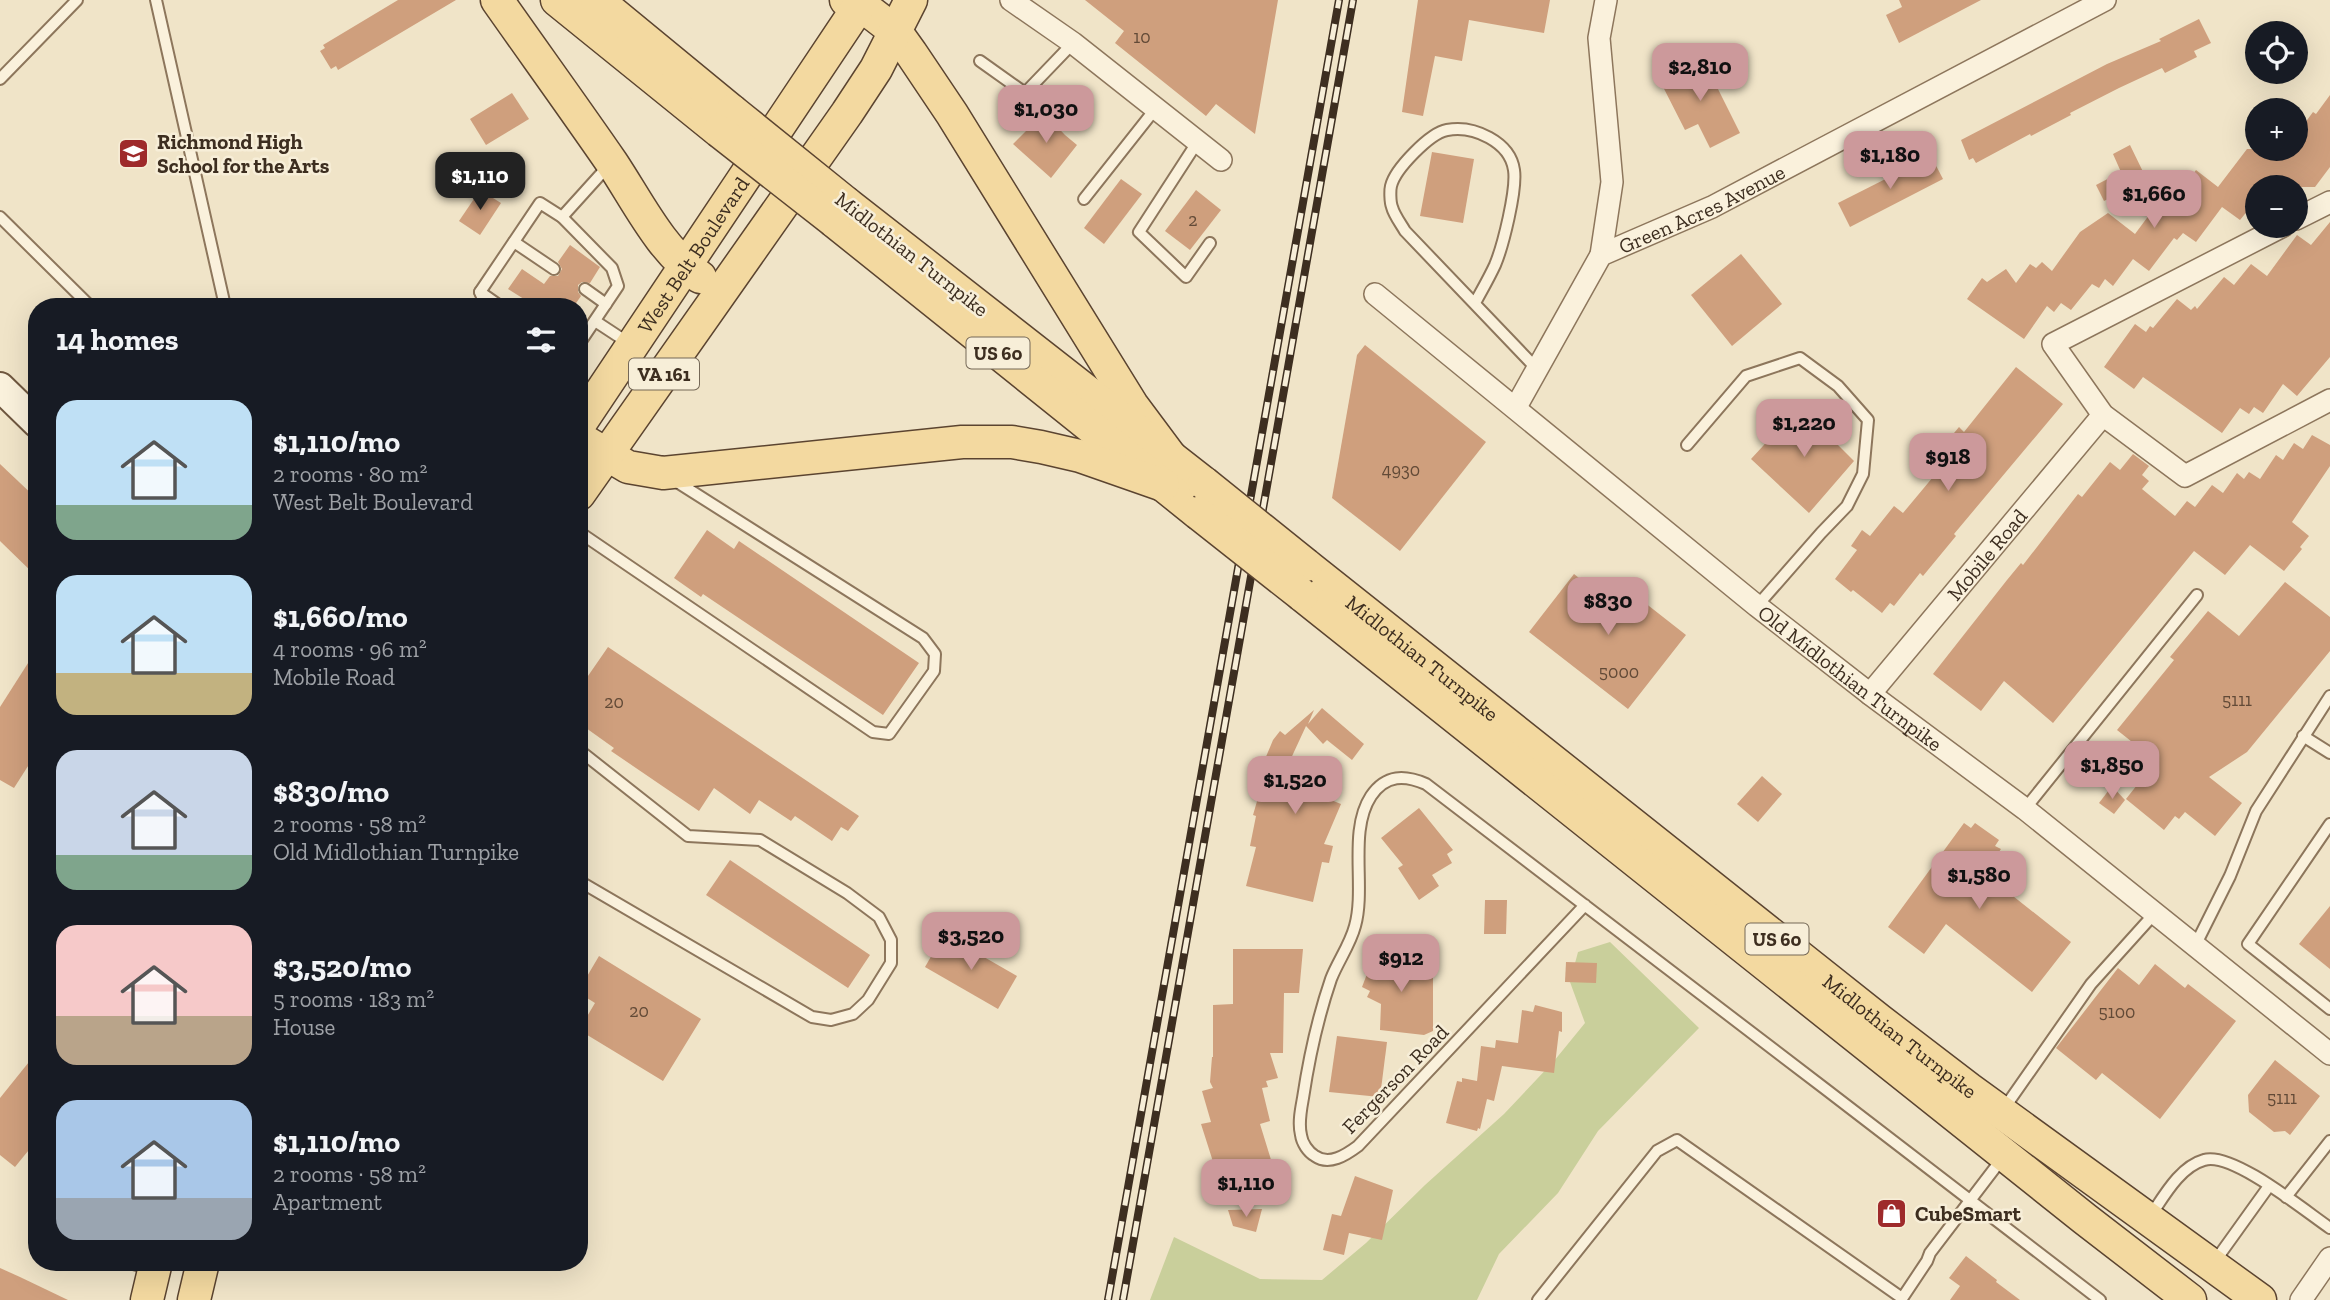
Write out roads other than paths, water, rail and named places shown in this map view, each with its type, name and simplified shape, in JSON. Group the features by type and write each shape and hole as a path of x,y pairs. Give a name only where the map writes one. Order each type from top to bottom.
{"main road":[{"path":"497,0 663,240 684,266 722,291"},
{"name":"Midlothian Turnpike","path":"557,0 725,121 2012,1136 2148,1219 2260,1300"},
{"name":"Midlothian Turnpike","path":"597,0 725,121"},
{"name":"VA 161","path":"896,32 911,0"},
{"path":"857,2 896,32 952,114 1132,405 1166,470"},
{"name":"West Belt Boulevard","path":"588,406 760,156 857,2"},
{"name":"West Belt Boulevard","path":"606,456 876,69 896,32"},
{"path":"588,444 628,467 663,473 962,442 1012,442 1166,470"},
{"name":"VA 161","path":"588,481 606,456"},
{"name":"Midlothian Turnpike","path":"1304,580 1879,1020 2012,1136 2190,1300"},
{"path":"145,1271 147,1300"},
{"path":"194,1300 201,1271"}],"street":[{"path":"1011,0 1073,43 1221,160"},
{"path":"1601,254 1612,182 1600,38 1606,0"},
{"name":"Green Acres Avenue","path":"1516,407 1601,254 1712,207 2105,0"},
{"path":"2308,213 2330,202"},
{"path":"2261,238 2053,344 2103,415 2185,476 2330,400"},
{"name":"Old Midlothian Turnpike","path":"1375,294 1758,606 1870,694 2025,808 2330,1054"},
{"path":"0,387 28,414"},
{"name":"Mobile Road","path":"1870,694 2103,415"},
{"path":"2301,1300 2328,1263"}],"lane":[{"path":"0,79 77,0"},
{"path":"156,0 223,298"},
{"path":"979,61 1025,93 1073,43"},
{"path":"1084,199 1156,108"},
{"path":"1475,303 1496,262 1514,190 1514,168 1505,148 1489,136 1462,130 1446,130 1429,140 1403,164 1391,186 1392,207 1405,231 1537,369"},
{"path":"1198,141 1139,232 1186,277 1210,243"},
{"path":"562,217 611,163"},
{"path":"480,292 540,203 562,217 612,268 618,286 588,331"},
{"path":"0,218 82,298"},
{"path":"514,242 554,269"},
{"path":"585,289 606,304"},
{"path":"480,292 483,298"},
{"path":"480,292 489,298"},
{"path":"595,321 632,345"},
{"path":"1688,445 1746,376 1800,358 1838,386 1868,420 1863,474 1847,506 1758,606"},
{"path":"588,538 873,732 889,734 934,671 936,654 923,638 663,473"},
{"path":"2025,808 2197,595"},
{"path":"2195,946 2230,876 2256,811 2330,696"},
{"path":"2303,736 2330,753"},
{"path":"588,757 688,836 760,840 847,893 879,917 891,940 891,963 868,1000 853,1014 831,1020 812,1017 588,886"},
{"name":"Fergerson Road","path":"1585,905 1358,1146 1333,1160 1322,1160 1312,1155 1300,1135 1308,1059 1332,979 1356,923 1361,826 1367,802 1388,779 1410,778 1426,785 1585,905 2100,1300"},
{"path":"2330,824 2248,944 2330,1009"},
{"path":"1538,1300 1657,1151 1677,1140 1901,1299 2012,1136 2091,984 2155,913"},
{"path":"2286,1197 2330,1141"},
{"path":"2148,1219 2181,1174 2204,1160 2222,1159 2256,1177 2330,1228"},
{"path":"2211,1266 2269,1186"}],"railway":[{"path":"1108,1300 1339,0"},
{"path":"1123,1300 1353,0"}],"place":[{"name":"Richmond High School for the Arts","path":"134,153"},
{"name":"CubeSmart","path":"1892,1213"}]}
